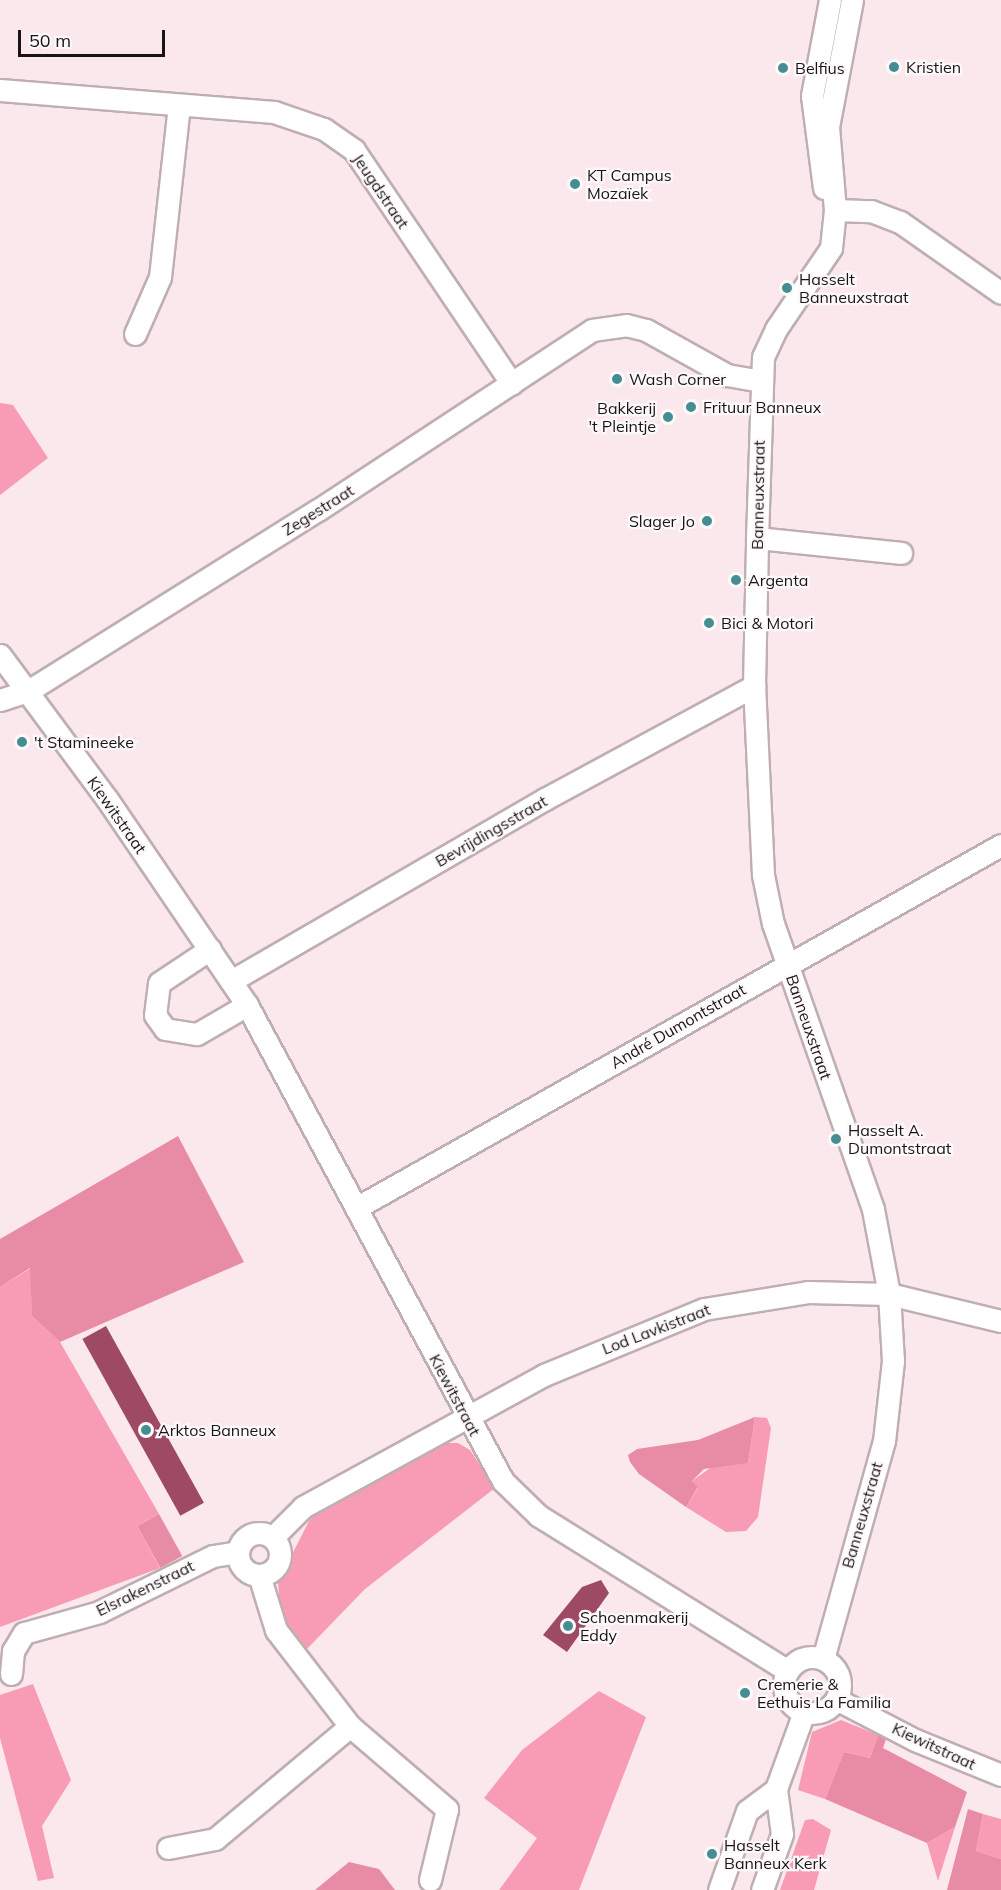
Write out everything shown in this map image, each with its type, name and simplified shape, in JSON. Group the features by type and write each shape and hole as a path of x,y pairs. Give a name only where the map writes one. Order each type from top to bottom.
{"street":[{"path":"830,0 814,76 812,128 820,180 835,210 871,211 900,222 1001,293"},
{"name":"Banneuxstraat","path":"823,1659 884,1441 893,1361 889,1294 873,1209 787,964 763,875 754,686 760,381 776,328 831,248 835,210 828,127 852,0"},
{"name":"Jeugdstraat","path":"0,90 274,112 324,129 354,150 512,384"},
{"path":"135,334 160,277 179,106"},
{"name":"Zegestraat","path":"0,700 28,691 605,325 645,330 727,375 760,381"},
{"path":"757,538 901,553"},
{"name":"Kiewitstraat","path":"0,655 28,691 247,1005 503,1481 539,1516 788,1671"},
{"name":"Bevrijdingsstraat","path":"231,981 545,799 754,686"},
{"name":"André Dumontstraat","path":"356,1208 1001,845"},
{"path":"210,949 159,983 155,1015 165,1029 197,1034 247,1005"},
{"name":"Lod Lavkistraat","path":"466,1416 544,1375 704,1309 808,1292 889,1294 1001,1321"},
{"path":"259,1575 280,1561 273,1537 303,1507 466,1416"},
{"name":"Elsrakenstraat","path":"11,1674 13,1651 24,1633 99,1612 213,1556 238,1552 247,1536 273,1537"},
{"path":"238,1552 244,1568 259,1575 276,1630 350,1726 447,1809 429,1880"},
{"path":"806,1658 823,1659 839,1680 836,1699 823,1711 804,1712 786,1696 788,1671 806,1658"},
{"name":"Kiewitstraat","path":"836,1699 915,1740 1001,1774"},
{"path":"762,1890 782,1834 776,1789 804,1712"},
{"path":"168,1848 215,1839 350,1726"},
{"path":"719,1890 747,1811 776,1789"}],"shaded area":[{"path":"0,403 13,405 48,458 0,495"},
{"path":"178,1136 244,1262 60,1342 32,1316 30,1268 0,1287 0,1239"},
{"path":"31,1268 32,1316 60,1342 159,1514 137,1526 160,1568 0,1627 0,1287"},
{"path":"755,1417 767,1418 771,1428 758,1517 746,1531 726,1532 686,1507 698,1488 692,1481 717,1463 748,1463"},
{"path":"755,1417 748,1463 704,1469 692,1481 698,1487 686,1507 639,1474 630,1462 628,1455 637,1449 698,1440"},
{"path":"442,1443 458,1443 470,1450 495,1488 365,1589 304,1652 281,1619 278,1582 309,1521 321,1508"},
{"path":"159,1514 182,1556 160,1568 137,1526"},
{"path":"33,1684 71,1780 42,1826 54,1878 38,1881 0,1738 0,1695"},
{"path":"599,1691 646,1717 579,1890 499,1890 537,1838 484,1798 522,1750"},
{"path":"841,1720 878,1735 870,1758 844,1752 825,1799 798,1790 812,1732"},
{"path":"878,1735 886,1739 883,1748 967,1792 955,1827 927,1843 825,1799 844,1752 870,1758"},
{"path":"968,1809 983,1814 976,1851 1001,1859 1001,1890 947,1890"},
{"path":"983,1814 1001,1819 1001,1859 976,1851"},
{"path":"813,1819 831,1830 814,1890 780,1890 805,1820"},
{"path":"955,1827 938,1881 927,1843"},
{"path":"349,1862 379,1869 395,1890 315,1890"}],"building":[{"name":"Arktos Banneux","path":"106,1326 204,1503 180,1516 82,1339"},
{"name":"Schoenmakerij Eddy","path":"601,1580 609,1593 567,1652 543,1635 582,1587"}],"place":[{"name":"Kristien","path":"894,67"},
{"name":"Belfius","path":"783,68"},
{"name":"KT Campus Mozaïek","path":"575,184"},
{"name":"Hasselt Banneuxstraat","path":"787,288"},
{"name":"Wash Corner","path":"617,379"},
{"name":"Frituur Banneux","path":"691,407"},
{"name":"Bakkerij 't Pleintje","path":"668,417"},
{"name":"Slager Jo","path":"707,521"},
{"name":"Argenta","path":"736,580"},
{"name":"Bici & Motori","path":"709,623"},
{"name":"'t Stamineeke","path":"22,742"},
{"name":"Hasselt A. Dumontstraat","path":"836,1139"},
{"name":"Arktos Banneux","path":"146,1430"},
{"name":"Schoenmakerij Eddy","path":"568,1626"},
{"name":"Cremerie & Eethuis La Familia","path":"745,1693"},
{"name":"Hasselt Banneux Kerk","path":"712,1854"}]}
